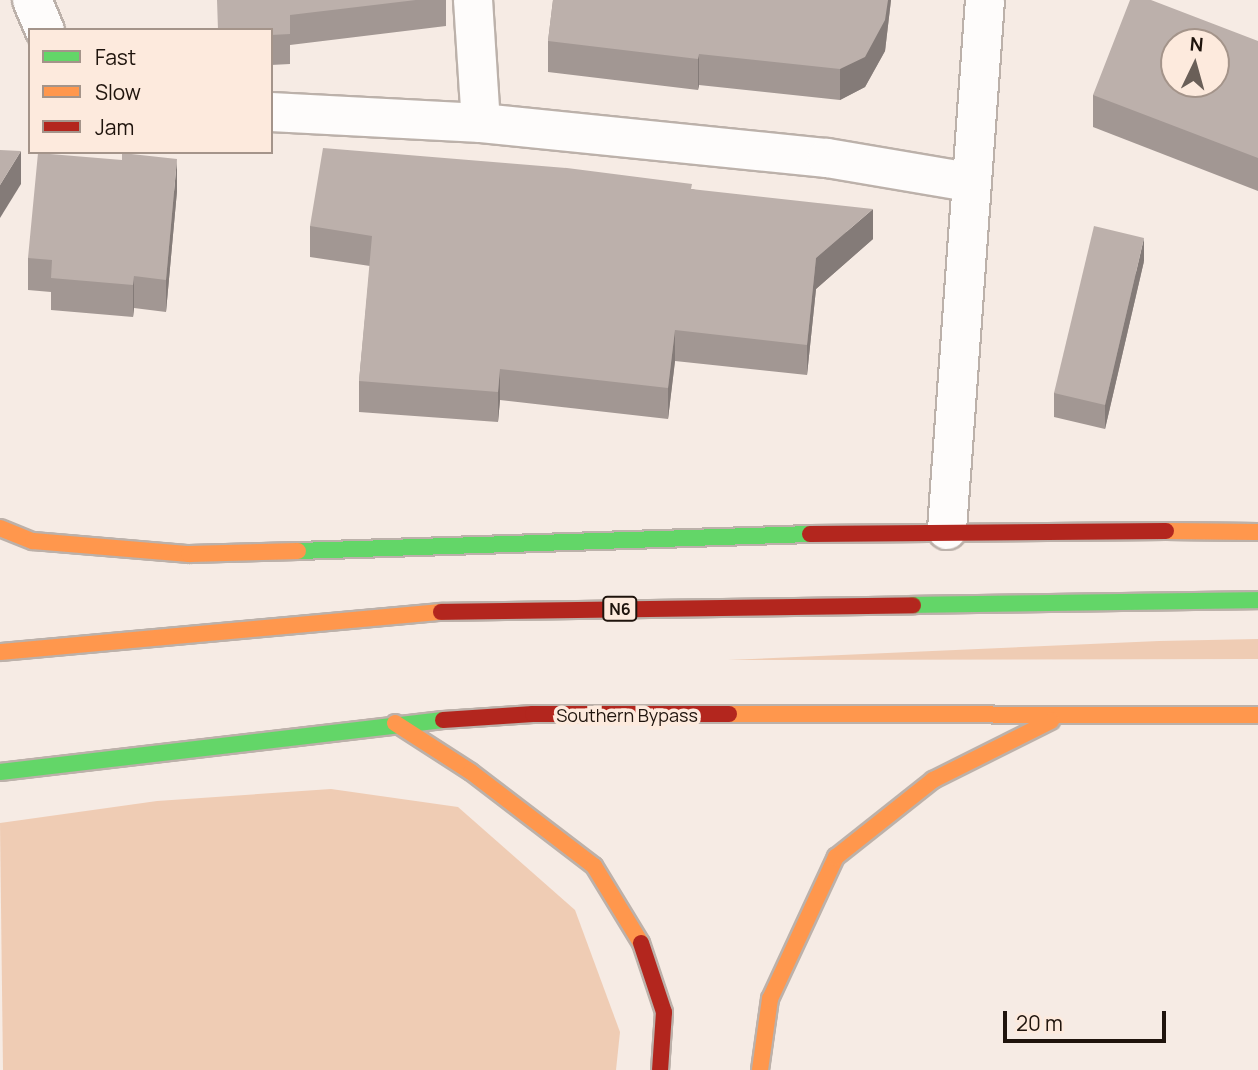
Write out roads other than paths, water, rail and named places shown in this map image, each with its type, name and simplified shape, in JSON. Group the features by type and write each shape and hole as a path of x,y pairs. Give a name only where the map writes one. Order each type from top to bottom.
{"highway":[{"path":"0,528 33,541 189,555 947,530 1258,532"},
{"name":"N6","path":"0,652 433,612 1250,600"},
{"name":"Southern Bypass","path":"0,772 395,723 533,714 1258,716"},
{"path":"760,1070 770,999 836,857 933,780 1058,717"},
{"path":"395,723 471,772 594,866 639,938 664,1012 660,1070"}],"street":[{"path":"32,0 44,28"},
{"path":"473,0 481,123"},
{"path":"947,530 969,183 985,0"},
{"path":"273,112 481,123 827,158 969,183"}]}
